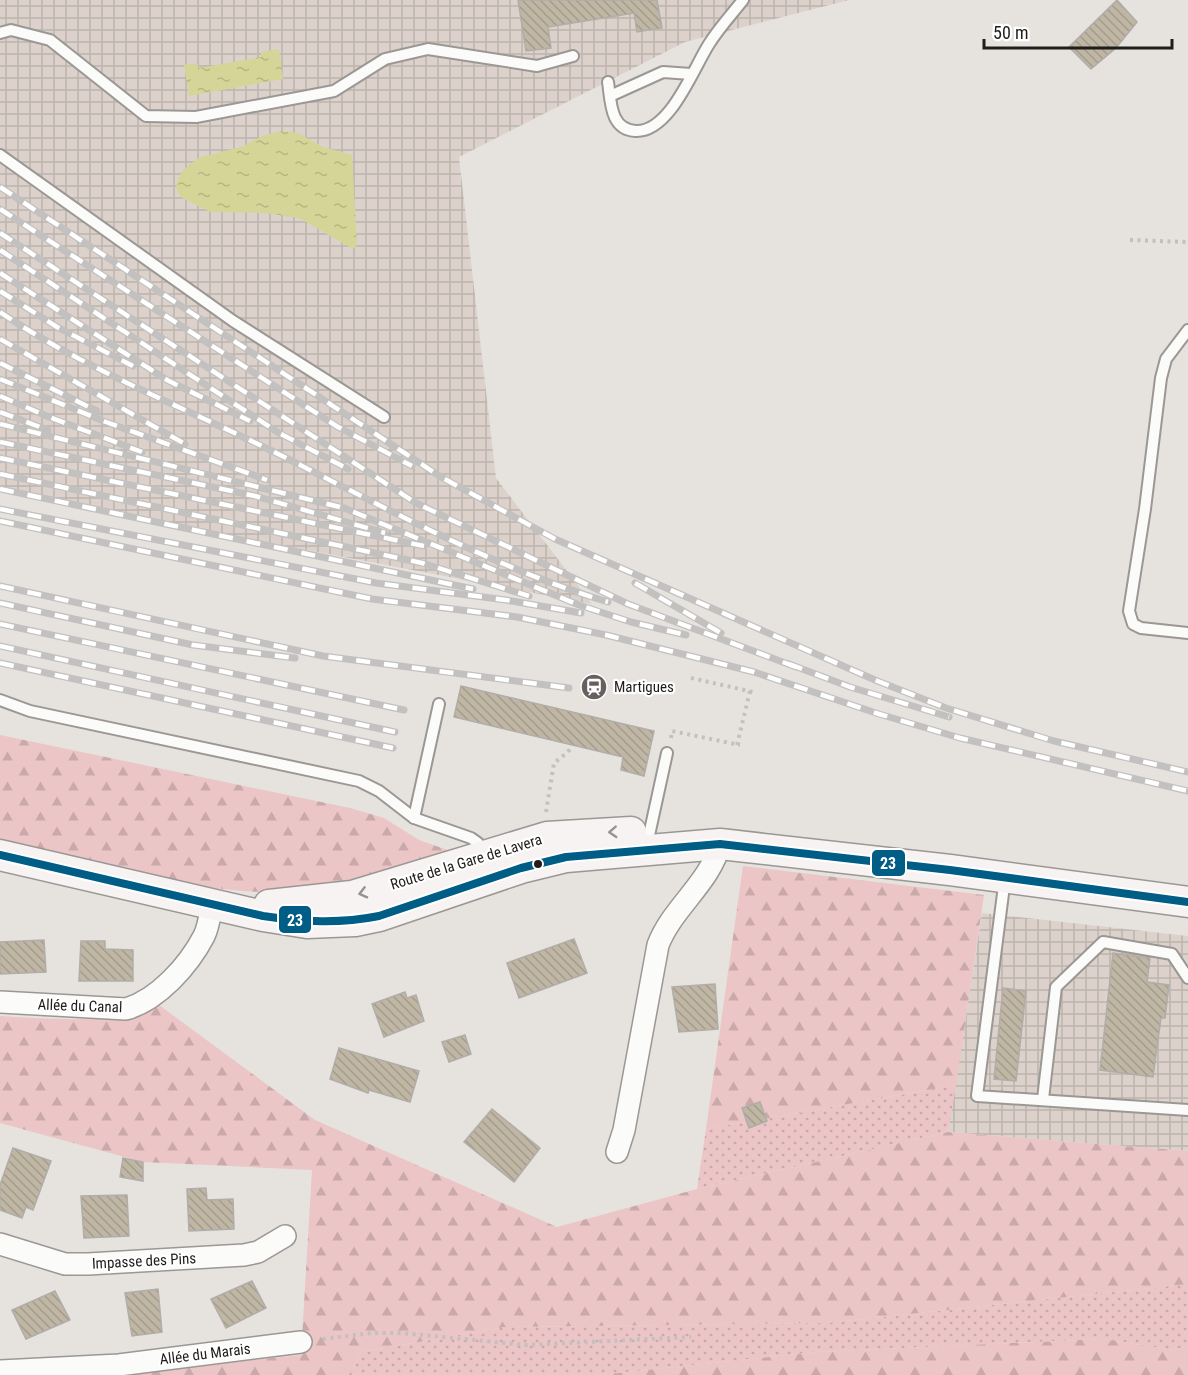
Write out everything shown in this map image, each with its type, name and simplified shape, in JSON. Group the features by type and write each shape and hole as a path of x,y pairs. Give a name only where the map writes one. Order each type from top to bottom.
{"street":[{"name":"Route de la Gare de Lavera","path":"0,855 286,920 331,924 379,916 492,866 566,857 647,841 720,844 1188,902"},
{"path":"617,1152 624,1130 658,945 664,929 712,866 720,844"},
{"name":"Allée du Canal","path":"0,1002 126,1009 140,1005 152,998 199,944 208,926 212,903"},
{"name":"Impasse des Pins","path":"0,1244 64,1264 88,1264 244,1256 258,1252 285,1236"},
{"name":"Allée du Marais","path":"0,1371 120,1365 302,1342"}],"lane":[{"path":"608,82 615,121 621,128 641,131 656,126 670,112 710,43 743,0"},
{"path":"0,33 11,30 50,40 146,116 196,117 334,91 385,59 428,49 537,66 573,56"},
{"path":"610,96 663,72 692,74"},
{"path":"0,155 233,321 384,417"},
{"path":"1188,330 1166,359 1161,378 1145,509 1129,611 1133,624 1141,628 1188,633"},
{"path":"0,700 30,711 359,781 379,791 414,818 471,838 478,843 492,866"},
{"path":"414,818 440,704"},
{"path":"647,841 667,753"},
{"path":"1005,878 977,1096 1188,1110"},
{"path":"1043,1099 1056,987 1102,942 1172,954 1188,978"}],"path":[{"path":"1130,240 1188,242"},
{"path":"672,731 739,745 752,691 691,678"},
{"path":"544,819 554,763 572,746"},
{"path":"302,1342 381,1332 526,1345 691,1337"}],"shaded area":[{"path":"0,0 849,0 685,42 459,157 496,478 592,604 0,492"},
{"path":"982,913 1188,936 1188,1151 948,1132"}],"green space":[{"path":"0,735 350,808 384,818 419,840 456,853 342,887 300,892 257,892 170,881 0,842"},
{"path":"743,866 984,895 956,1085 706,1129"},
{"path":"159,1005 315,1120 557,1227 697,1189 948,1132 1188,1151 1188,1284 827,1323 505,1327 361,1352 351,1372 352,1375 101,1375 301,1355 312,1170 143,1162 0,1123 0,1016 59,1019 106,1018 145,1012"},
{"path":"956,1085 948,1132 697,1189 706,1129"},
{"path":"1188,1284 1188,1346 1174,1350 1102,1339 816,1352 599,1375 352,1375 351,1373 361,1352 505,1327 827,1323"},
{"path":"1102,1339 1174,1350 1188,1346 1188,1375 599,1375 816,1352"}],"water":[{"path":"279,49 283,79 189,96 184,65 197,63 199,68 261,57 261,52"},
{"path":"282,131 298,133 323,147 352,155 357,245 353,249 299,218 265,213 211,212 182,198 177,191 176,184 182,171 198,158 244,146 262,136"}],"building":[{"path":"518,0 657,0 662,28 637,32 634,13 548,27 551,48 526,51"},
{"path":"1117,0 1137,22 1116,48 1091,69 1069,47"},
{"path":"461,686 654,731 644,776 621,770 623,757 454,717"},
{"path":"574,939 587,973 519,998 507,963"},
{"path":"44,940 46,972 0,974 0,942"},
{"path":"81,941 105,941 105,949 133,950 133,981 79,981"},
{"path":"1113,953 1150,958 1147,982 1169,985 1165,1018 1161,1018 1153,1077 1100,1070"},
{"path":"715,984 718,1029 679,1032 672,987"},
{"path":"1003,988 1026,991 1016,1081 994,1079"},
{"path":"405,992 407,998 416,995 424,1021 384,1037 372,1004"},
{"path":"465,1035 471,1054 449,1062 442,1042"},
{"path":"339,1048 419,1071 410,1102 369,1090 368,1093 330,1079"},
{"path":"760,1102 767,1121 749,1128 742,1108"},
{"path":"492,1109 540,1148 514,1182 464,1142"},
{"path":"13,1148 51,1161 33,1210 26,1207 22,1218 0,1210 0,1185"},
{"path":"123,1158 143,1162 143,1181 120,1177"},
{"path":"206,1188 207,1200 233,1199 234,1229 189,1231 187,1189"},
{"path":"127,1195 129,1236 84,1238 81,1196"},
{"path":"252,1281 266,1308 226,1328 211,1299"},
{"path":"158,1289 162,1332 132,1336 125,1293"},
{"path":"55,1291 70,1320 26,1339 12,1310"}],"railway":[{"path":"0,187 441,477 555,539 875,680 946,708 1054,741 1188,772"},
{"path":"0,209 338,427 412,466"},
{"path":"0,233 416,503 628,604 796,667"},
{"path":"0,250 279,433 348,469"},
{"path":"0,273 167,380 250,421"},
{"path":"0,291 57,327 133,366"},
{"path":"0,312 31,332 97,368 266,448 434,532 520,571 608,602"},
{"path":"0,339 185,444"},
{"path":"0,363 97,411"},
{"path":"0,379 106,422 267,480"},
{"path":"0,396 142,452"},
{"path":"0,412 48,430"},
{"path":"0,424 344,508 579,605 631,622 686,635"},
{"path":"0,442 255,496 385,533"},
{"path":"0,458 424,546"},
{"path":"0,474 422,563 529,596"},
{"path":"0,489 473,589"},
{"path":"0,509 376,583 506,600 581,613"},
{"path":"0,521 372,599 517,617 606,635 754,672 879,714 960,738 1188,791"},
{"path":"635,583 721,633"},
{"path":"0,586 323,656 569,688"},
{"path":"0,603 193,645 295,658"},
{"path":"0,624 404,710"},
{"path":"0,646 395,732"},
{"path":"0,663 393,748"},
{"path":"789,664 850,687 949,717"}],"transit line":[{"name":"23","path":"0,855 263,916 307,921 350,920 379,916 521,868 566,857 720,844 950,870 1188,902"}],"place":[{"name":"Martigues","path":"594,687"}]}
